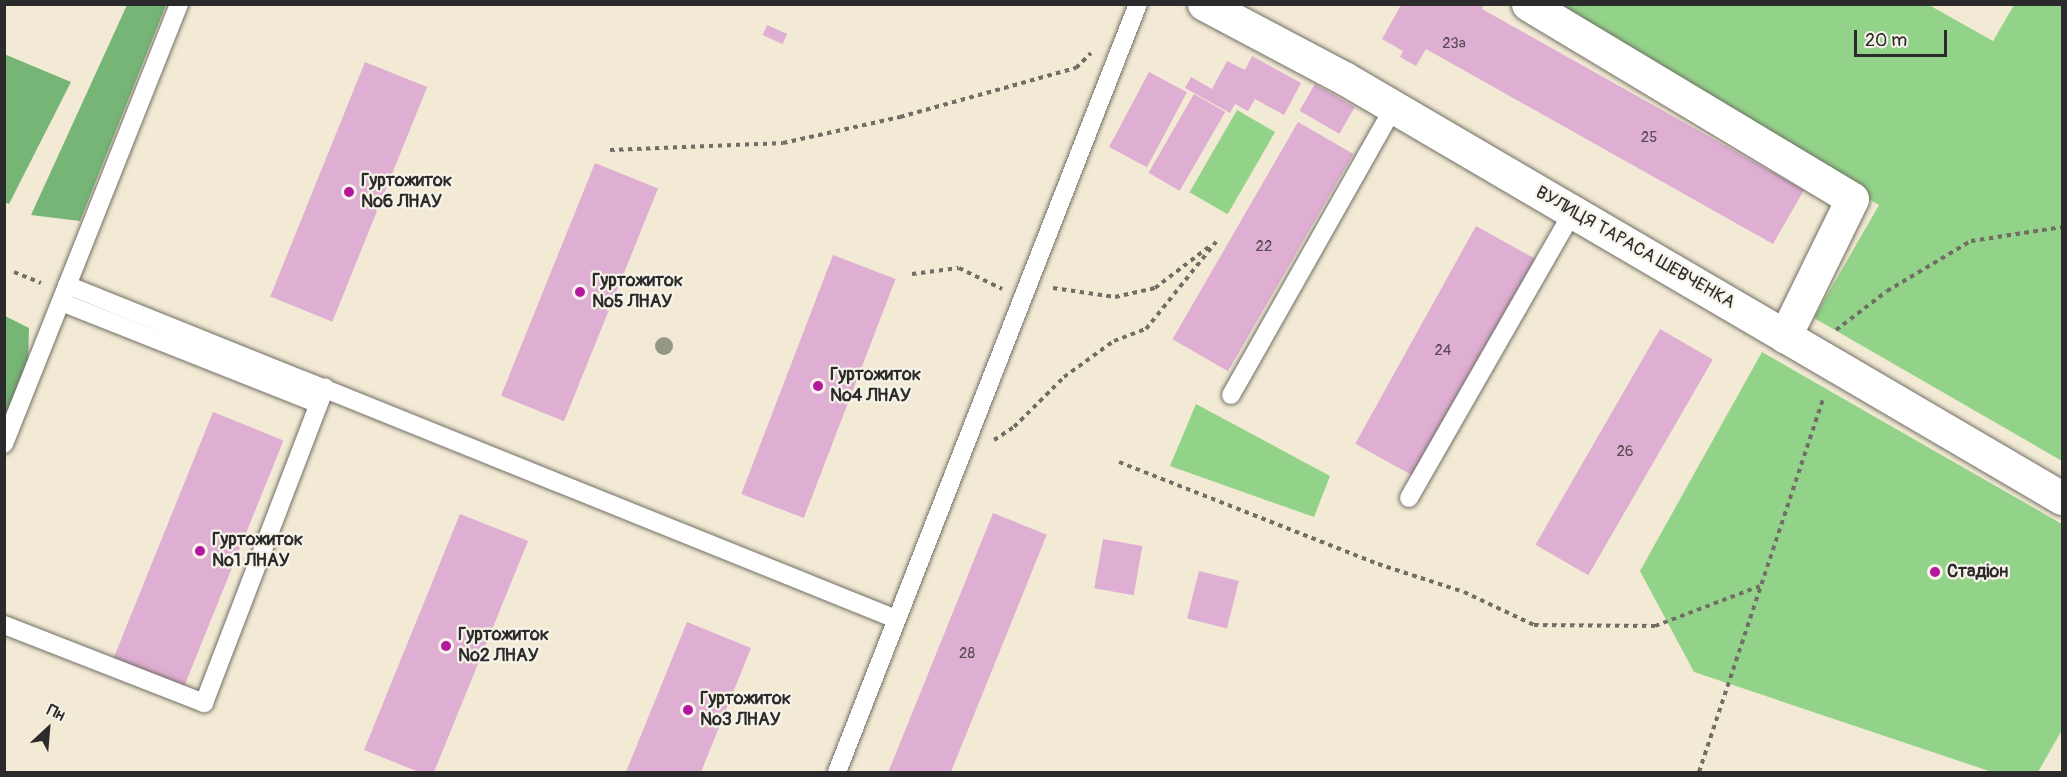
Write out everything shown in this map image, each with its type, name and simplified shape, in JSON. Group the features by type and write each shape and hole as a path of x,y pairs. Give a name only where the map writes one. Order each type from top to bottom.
{"street":[{"name":"ВУЛИЦЯ ТАРАСА ШЕВЧЕНКА","path":"1204,4 1394,107 2062,498"},
{"path":"1528,4 1527,7 1852,199 1809,350"}],"lane":[{"path":"4,444 180,4"},
{"path":"837,772 1138,4"},
{"path":"1231,395 1394,107"},
{"path":"1409,498 1573,212"},
{"path":"64,293 896,619"},
{"path":"4,625 204,703 322,395"}],"path":[{"path":"610,150 783,143 900,117 1076,68 1100,44"},
{"path":"1699,772 1760,586 1809,350 1887,291 1971,241 2062,227"},
{"path":"912,274 959,268 1022,299 1052,288 1114,297 1155,288 1216,242 1146,329 1114,341 1072,371 1014,427 957,465"},
{"path":"1119,462 1378,564 1464,592 1534,624 1655,626 1760,586"}],"green space":[{"path":"1558,4 1929,5 1993,41 2014,5 2062,5 2062,461 1814,318 1879,205 1551,17"},
{"path":"127,5 166,5 80,221 31,215"},
{"path":"4,54 71,82 9,204 4,202"},
{"path":"1237,110 1275,132 1228,214 1190,192"},
{"path":"5,316 29,328 28,365 5,425"},
{"path":"1762,352 2062,524 2062,730 2038,772 1992,772 1694,672 1640,571"},
{"path":"1196,404 1330,476 1314,517 1170,466"}],"building":[{"path":"1401,5 1484,5 1482,9 1804,190 1773,244 1426,49 1416,66 1400,57 1403,51 1382,39"},
{"path":"767,25 787,34 783,44 763,35"},
{"path":"1252,56 1301,83 1284,115 1255,99 1248,111 1235,104 1230,113 1185,88 1191,77 1212,89 1227,61 1245,70"},
{"name":"Гуртожиток №6 ЛНАУ","path":"365,62 427,87 332,322 270,297"},
{"path":"1149,72 1187,92 1147,167 1109,147"},
{"path":"1315,84 1355,107 1339,134 1300,111"},
{"path":"1194,94 1225,112 1180,191 1148,173"},
{"path":"1298,122 1353,154 1228,371 1172,339"},
{"name":"Гуртожиток №5 ЛНАУ","path":"595,163 658,188 564,421 501,396"},
{"path":"1476,226 1535,259 1415,477 1355,444"},
{"name":"Гуртожиток №4 ЛНАУ","path":"833,255 896,279 804,518 741,494"},
{"path":"1660,329 1713,359 1588,575 1536,545"},
{"name":"Гуртожиток №1 ЛНАУ","path":"213,412 283,440 183,689 113,660"},
{"path":"993,513 1047,535 951,772 888,772"},
{"name":"Гуртожиток №2 ЛНАУ","path":"460,514 528,541 434,772 419,772 364,750"},
{"path":"1103,539 1142,546 1134,595 1094,588"},
{"path":"1199,571 1239,581 1227,628 1187,619"},
{"name":"Гуртожиток №3 ЛНАУ","path":"687,622 751,648 701,772 626,772"}],"place":[{"name":"Гуртожиток №6 ЛНАУ","path":"349,192"},
{"name":"Гуртожиток №5 ЛНАУ","path":"580,292"},
{"name":"Гуртожиток №4 ЛНАУ","path":"818,386"},
{"name":"Гуртожиток №1 ЛНАУ","path":"200,551"},
{"name":"Стадіон","path":"1935,572"},
{"name":"Гуртожиток №2 ЛНАУ","path":"446,646"},
{"name":"Гуртожиток №3 ЛНАУ","path":"688,710"}]}
